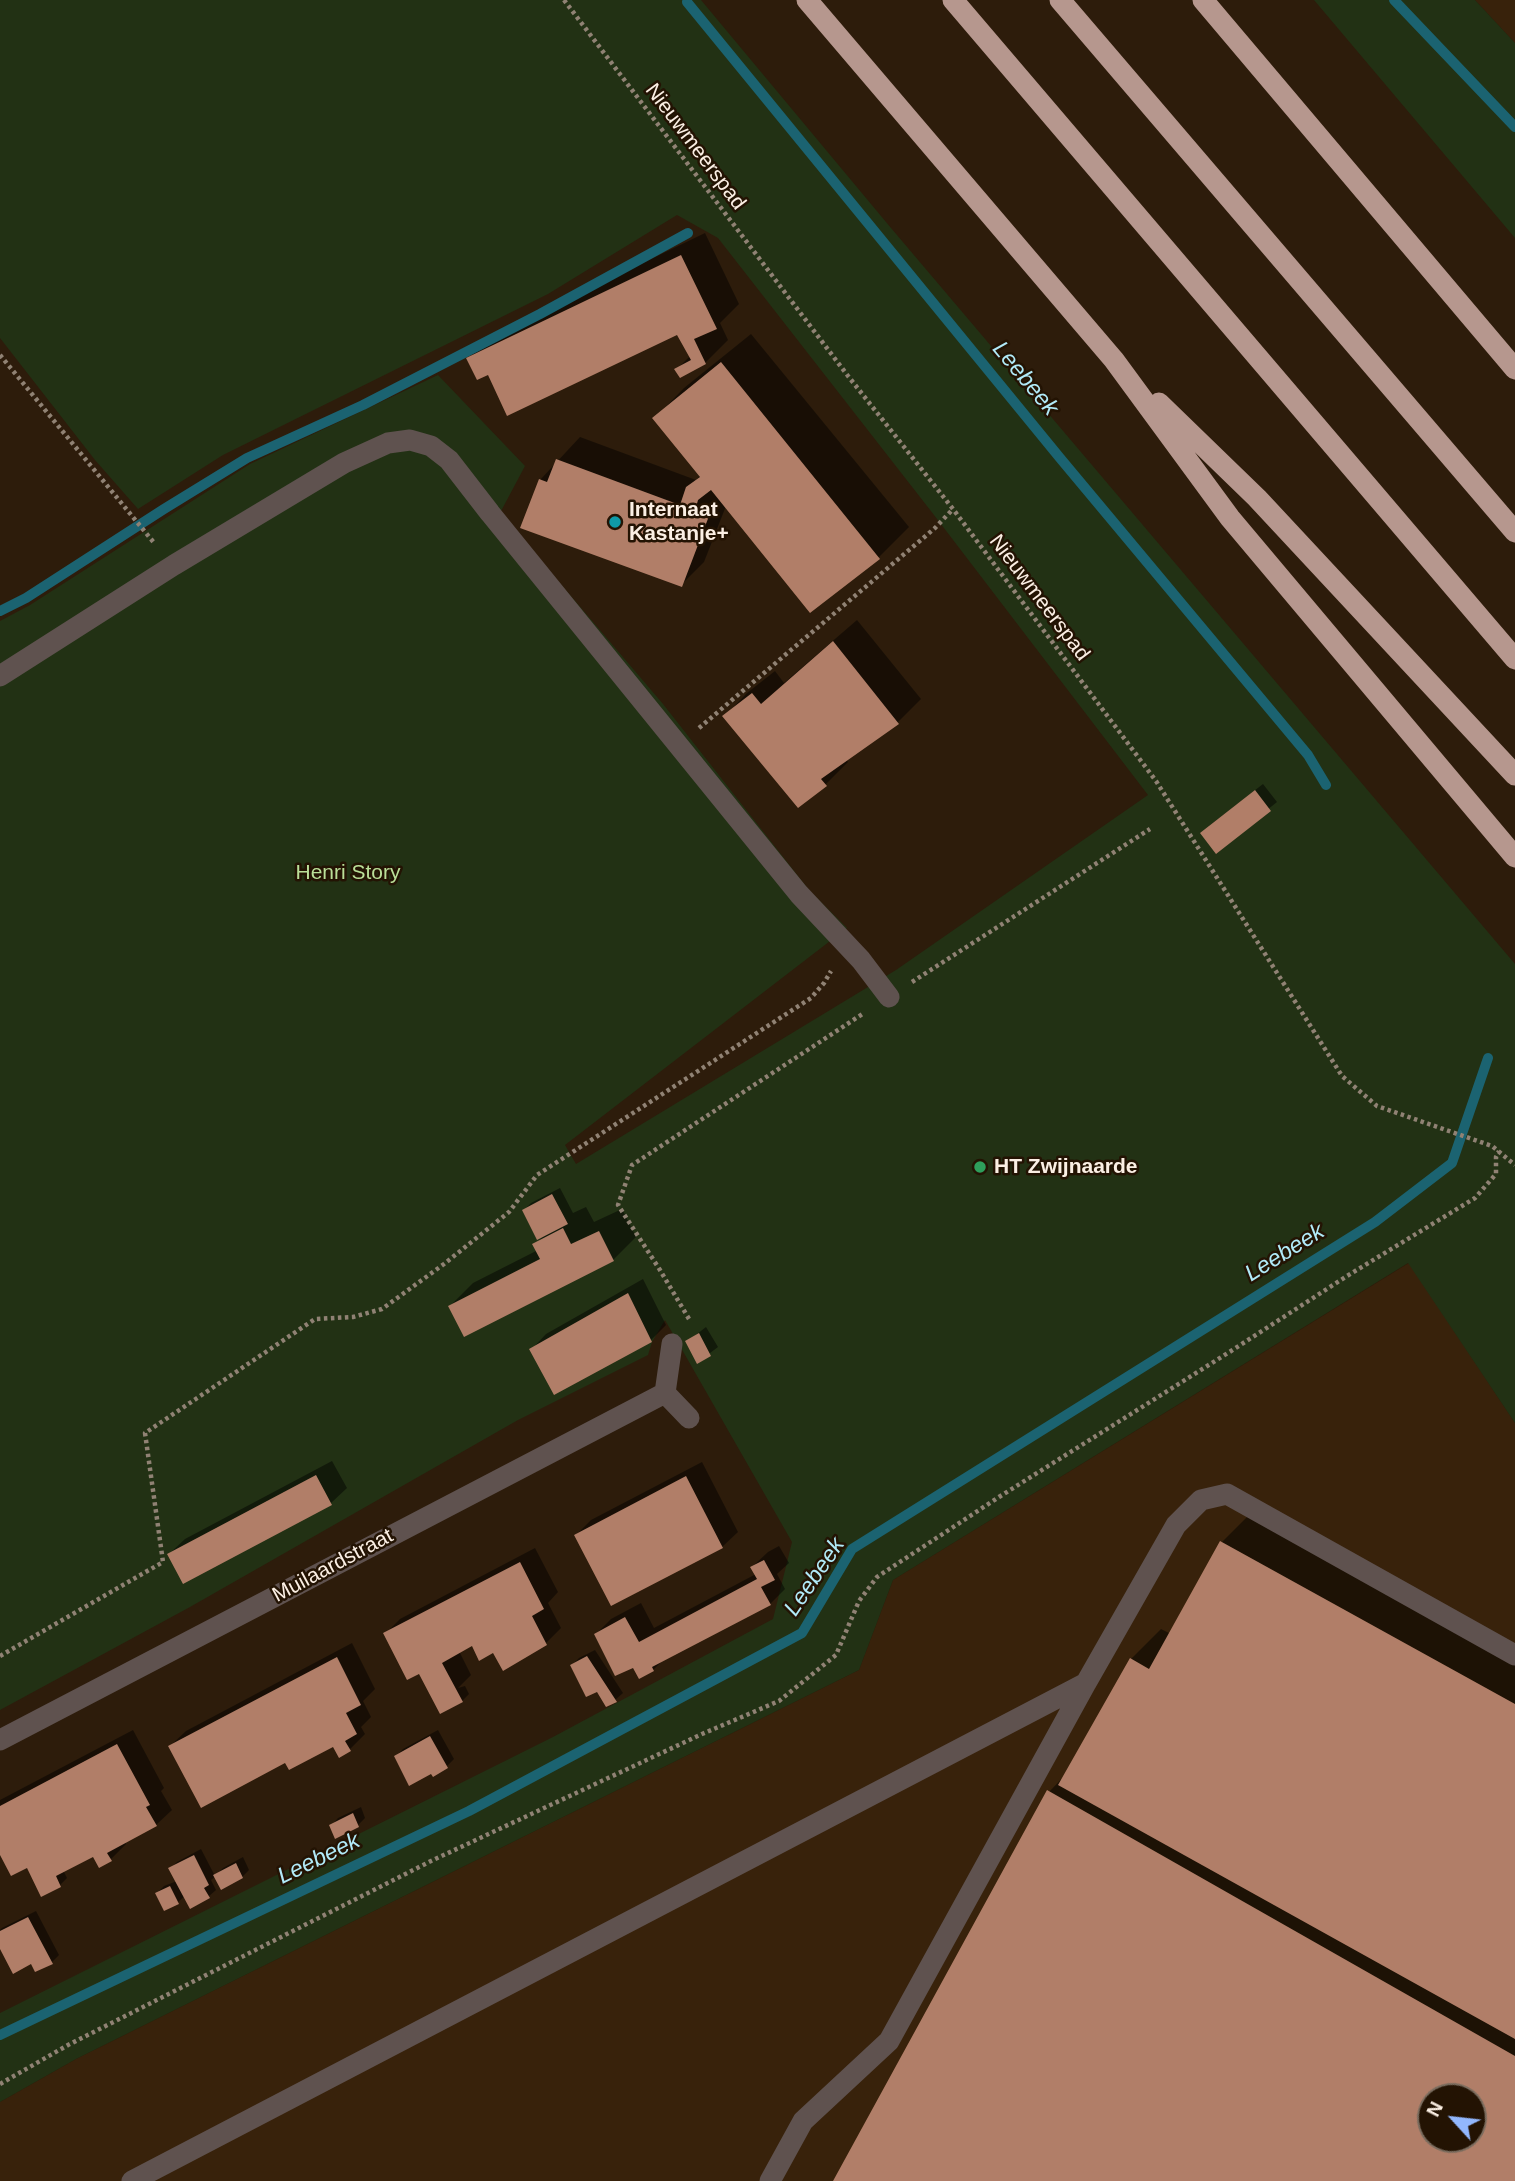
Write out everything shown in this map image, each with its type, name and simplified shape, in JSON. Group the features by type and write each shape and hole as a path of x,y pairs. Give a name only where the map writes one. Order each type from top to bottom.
{"highway":[{"path":"807,0 1114,360 1230,518 1515,857"},
{"path":"953,0 1515,659"},
{"path":"1060,0 1515,532"},
{"path":"1203,0 1515,369"},
{"path":"1114,360 1257,498 1515,775"}],"street":[{"path":"0,676 174,565 344,463 387,443 410,440 431,446 449,460 799,894 862,960 889,997"},
{"path":"672,1344 665,1393 689,1418"},
{"name":"Muilaardstraat","path":"0,1740 665,1393"},
{"path":"770,2181 803,2121 889,2041 1176,1525 1201,1500 1227,1494 1515,1655"},
{"path":"132,2181 1086,1683"}],"path":[{"name":"Nieuwmeerspad","path":"564,0 840,365 953,509 1156,781 1342,1076 1377,1106 1492,1146 1515,1165"},
{"path":"0,355 150,538"},
{"path":"680,744 935,528 953,509"},
{"path":"672,1344 691,1324 618,1205 632,1165 1150,829"},
{"path":"0,1656 163,1562 145,1433 315,1319 353,1317 382,1309 509,1212 537,1175 811,998 824,983 844,941"},
{"path":"0,2084 68,2045 431,1861 702,1734 779,1701 836,1655 859,1601 877,1577 1347,1276 1475,1198 1496,1174 1496,1157 1499,1151"}],"shaded area":[{"path":"1475,0 1515,0 1515,43"},
{"path":"1409,1263 1515,1423 1515,2181 0,2181 0,2102 76,2059 859,1670 893,1580"}],"green space":[{"name":"Henri Story","path":"0,0 701,0 1515,964 1515,1423 1408,1263 893,1580 859,1670 76,2059 0,2102 0,2013 553,1737 773,1619 792,1542 665,1320 648,1355 518,1420 190,1607 0,1710 0,621 30,605 250,464 438,375 525,466 500,513 663,704 809,890 847,928 565,1145 576,1164 896,970 1148,795 718,238 677,215 548,294 223,455 138,509 95,460 0,338"},
{"path":"1314,0 1475,0 1515,43 1515,238"}],"building":[{"path":"681,255 717,329 694,339 706,364 680,378 674,369 691,360 677,335 507,416 488,375 477,380 466,358"},
{"path":"721,362 880,559 810,613 711,490 698,500 695,511 709,516 682,587 520,528 539,479 547,482 556,459 680,505 686,487 700,477 652,418"},
{"path":"833,641 899,724 821,779 827,786 798,808 722,716 752,693 761,704"},
{"path":"1255,790 1271,811 1216,854 1200,833"},
{"path":"552,1194 568,1224 537,1240 522,1210"},
{"path":"563,1228 571,1244 599,1231 614,1261 464,1337 448,1306 540,1259 532,1244"},
{"path":"628,1293 652,1342 554,1395 529,1349"},
{"path":"699,1333 711,1356 697,1364 685,1341"},
{"path":"316,1475 332,1505 183,1584 167,1554"},
{"path":"686,1476 723,1548 611,1606 574,1535"},
{"path":"1220,1541 1515,1704 1515,2039 1058,1785 1130,1658 1149,1669"},
{"path":"764,1560 775,1580 761,1587 771,1605 652,1667 654,1671 639,1679 633,1668 615,1676 594,1634 625,1617 639,1642 757,1579 750,1567"},
{"path":"520,1562 544,1609 532,1616 547,1645 503,1671 493,1653 479,1661 472,1646 442,1663 463,1702 440,1714 419,1674 407,1680 383,1633"},
{"path":"587,1656 617,1702 606,1707 597,1692 586,1697 570,1665"},
{"path":"337,1657 361,1705 346,1713 357,1734 345,1741 351,1751 339,1758 333,1747 289,1770 285,1763 201,1808 168,1746"},
{"path":"430,1736 448,1768 409,1786 394,1756"},
{"path":"117,1744 150,1805 146,1807 157,1826 107,1853 112,1861 99,1868 93,1857 56,1876 61,1887 41,1897 27,1868 11,1876 0,1855 0,1806"},
{"path":"1047,1790 1515,2056 1515,2181 833,2181"},
{"path":"353,1813 359,1827 335,1839 329,1825"},
{"path":"194,1855 209,1885 204,1888 210,1898 190,1909 168,1868"},
{"path":"236,1863 243,1878 221,1890 213,1875"},
{"path":"170,1886 179,1904 164,1911 155,1893"},
{"path":"28,1917 53,1964 35,1972 31,1964 13,1974 0,1949 0,1931"}],"waterway":[{"name":"Leebeek","path":"1394,0 1515,127"},
{"name":"Leebeek","path":"687,2 1060,458 1308,755 1326,785"},
{"path":"0,611 26,598 247,458 363,405 540,314 688,233"},
{"name":"Leebeek","path":"0,2035 469,1811 802,1633 852,1549 1375,1222 1452,1163 1488,1058"}],"place":[{"name":"Internaat Kastanje+","path":"615,522"},
{"name":"HT Zwijnaarde","path":"980,1167"}]}
